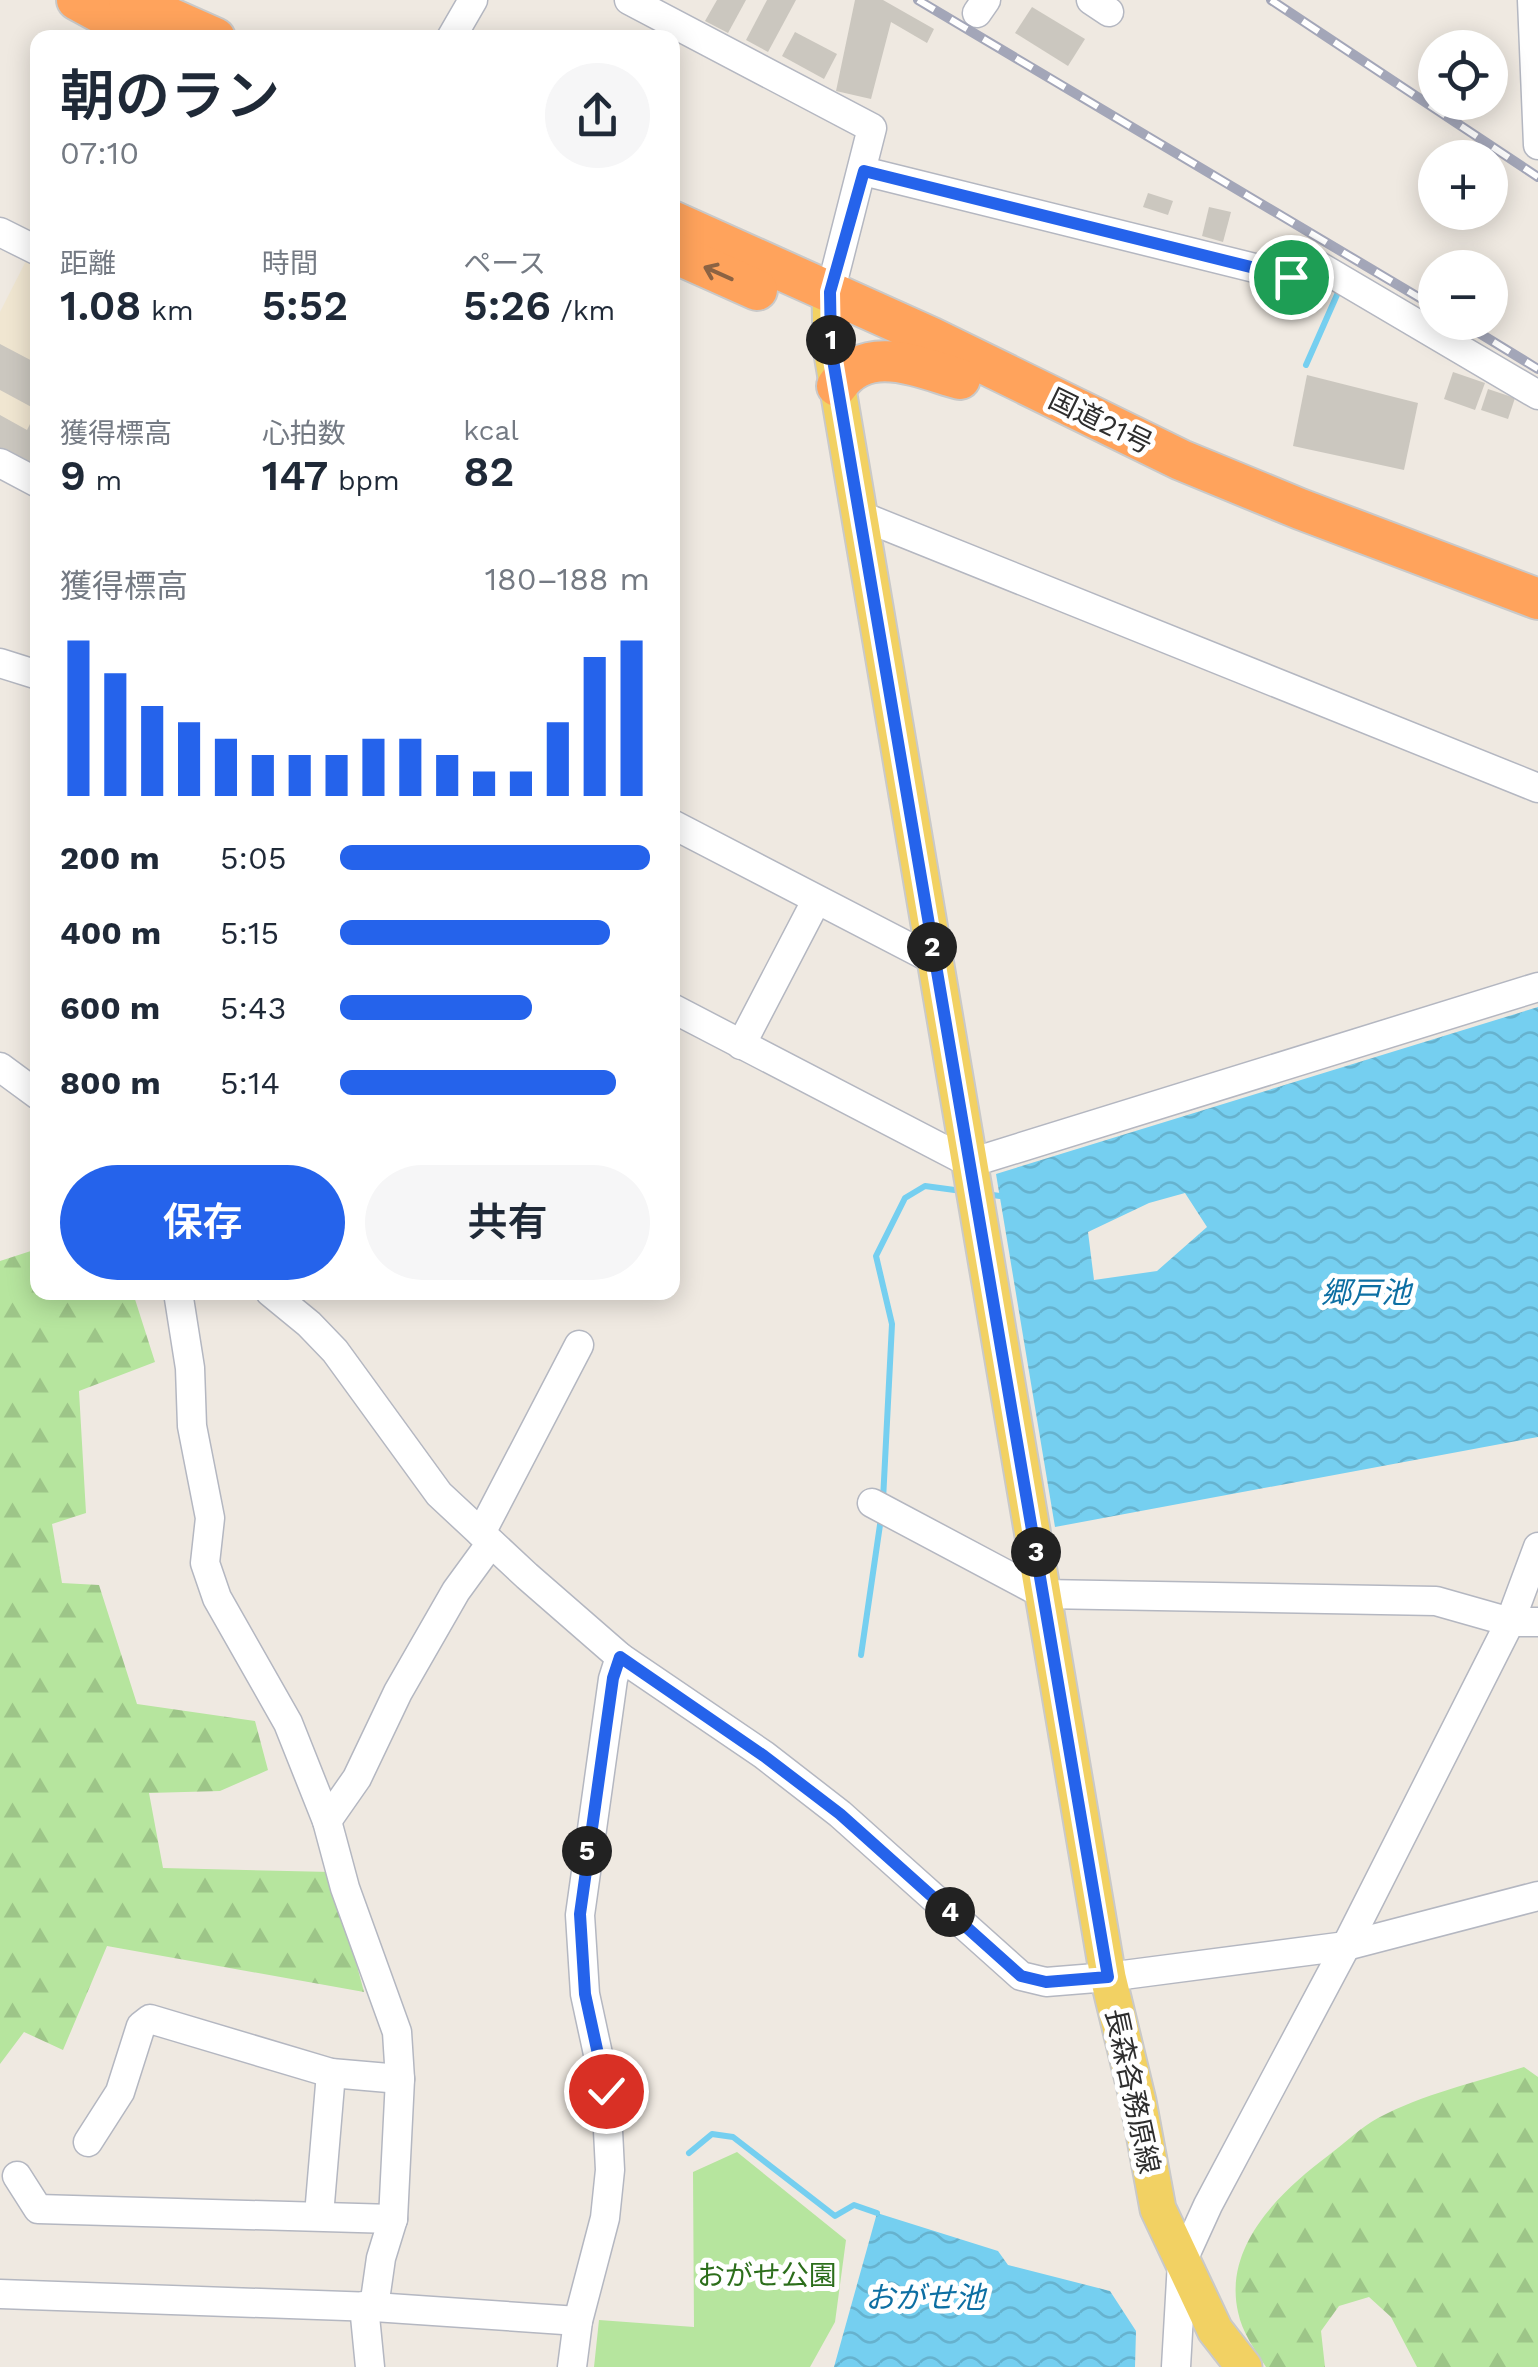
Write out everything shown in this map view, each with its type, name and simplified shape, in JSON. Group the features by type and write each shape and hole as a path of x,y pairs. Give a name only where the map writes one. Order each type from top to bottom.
{"highway":[{"path":"89,2 134,30"},
{"path":"89,2 186,30"},
{"name":"国道21号","path":"680,225 960,379 1118,456 1219,500 1538,622"},
{"name":"国道21号","path":"680,255 930,337 1181,460 1538,599"},
{"path":"838,386 844,376 869,362 894,360 960,379"}],"main road":[{"name":"長森各務原線","path":"829,306 859,516 1108,1977 1138,2101 1158,2209 1214,2330 1244,2367"}],"street":[{"path":"455,30 473,0"},
{"path":"629,0 872,128 829,306"},
{"path":"1530,4 1538,145"},
{"path":"864,171 1291,277 1302,256 1538,395"},
{"path":"0,232 30,247"},
{"path":"0,464 30,480"},
{"path":"859,516 1538,788"},
{"path":"0,664 30,672"},
{"path":"680,828 934,960"},
{"path":"742,1045 816,900"},
{"path":"680,1012 973,1183 1538,987"},
{"path":"0,1066 30,1088"},
{"path":"179,1300 190,1368 192,1426 210,1518 205,1563 217,1598 288,1723 327,1821 345,1888 397,2032 400,2079 394,2219 369,2306 370,2367"},
{"path":"280,1300 335,1351 410,1458 440,1494 486,1538 620,1657 764,1756 868,1839 1021,1976 1046,1982 1108,1977 1346,1946 1538,1896"},
{"path":"327,1821 357,1778 398,1692 486,1538 579,1345"},
{"path":"882,1508 1043,1594 1436,1601 1524,1622"},
{"path":"1176,2367 1182,2262 1208,2205 1346,1946 1524,1622 1538,1547"},
{"path":"572,2367 578,2320 605,2218 610,2170 606,2091 585,1994 580,1914 613,1678 620,1657"},
{"path":"88,2142 120,2092 140,2026 150,2019 331,2073 400,2079"},
{"path":"319,2215 331,2073"},
{"path":"17,2176 38,2209 394,2219"},
{"path":"0,2294 369,2306 578,2320"}],"shaded area":[{"path":"30,253 30,469 0,454 0,312"}],"green space":[{"path":"30,1251 30,1300 135,1300 155,1362 79,1391 86,1513 52,1524 62,1583 99,1585 137,1704 255,1721 268,1770 220,1791 149,1793 163,1868 332,1872 364,1992 107,1946 63,2050 24,2032 0,2064 0,1261"},
{"path":"1524,2067 1538,2077 1538,2367 1417,2367 1391,2317 1369,2297 1339,2306 1321,2331 1325,2367 1266,2367 1243,2327 1236,2287 1239,2264 1248,2242 1275,2203 1311,2169 1378,2118 1431,2095"},
{"name":"おがせ公園","path":"737,2152 846,2240 835,2322 810,2367 594,2367 599,2320 694,2327 693,2172"}],"water":[{"name":"郷戸池","path":"1538,1007 1538,1437 1055,1527 996,1174","holes":["1185,1193 1207,1227 1157,1271 1094,1280 1088,1232 1149,1203"]},
{"name":"おがせ池","path":"877,2213 998,2251 1008,2265 1110,2291 1136,2331 1135,2367 834,2367"}],"building":[{"path":"717,0 746,0 728,33 705,21"},
{"path":"767,0 796,0 768,52 746,40"},
{"path":"855,0 883,0 934,29 927,43 891,22 871,99 836,91"},
{"path":"1032,7 1085,39 1068,66 1015,33"},
{"path":"795,32 837,54 824,79 782,56"},
{"path":"1148,193 1173,201 1168,215 1143,207"},
{"path":"1209,207 1231,212 1223,242 1202,236"},
{"path":"0,344 30,360 30,406 0,390"},
{"path":"1453,372 1485,383 1475,410 1444,399"},
{"path":"1307,375 1418,403 1404,470 1293,446"},
{"path":"1488,389 1515,398 1508,419 1481,410"},
{"path":"0,415 27,430 30,424 30,465 0,449"}],"waterway":[{"path":"1306,365 1340,288"},
{"path":"883,1500 892,1324 876,1256 905,1198 925,1186 962,1191"},
{"path":"985,1194 1000,1196"},
{"path":"861,1655 881,1518"},
{"path":"689,2153 712,2134 733,2137 835,2216 854,2205 877,2213"}],"railway":[{"path":"918,0 1418,297"},
{"path":"1271,0 1538,177"},
{"path":"1490,340 1538,369"}],"route":[{"path":"606,2091 585,1994 580,1914 613,1678 620,1657 764,1756 840,1814 1021,1976 1046,1982 1108,1977 831,348 830,292 864,171 1291,277"}]}
